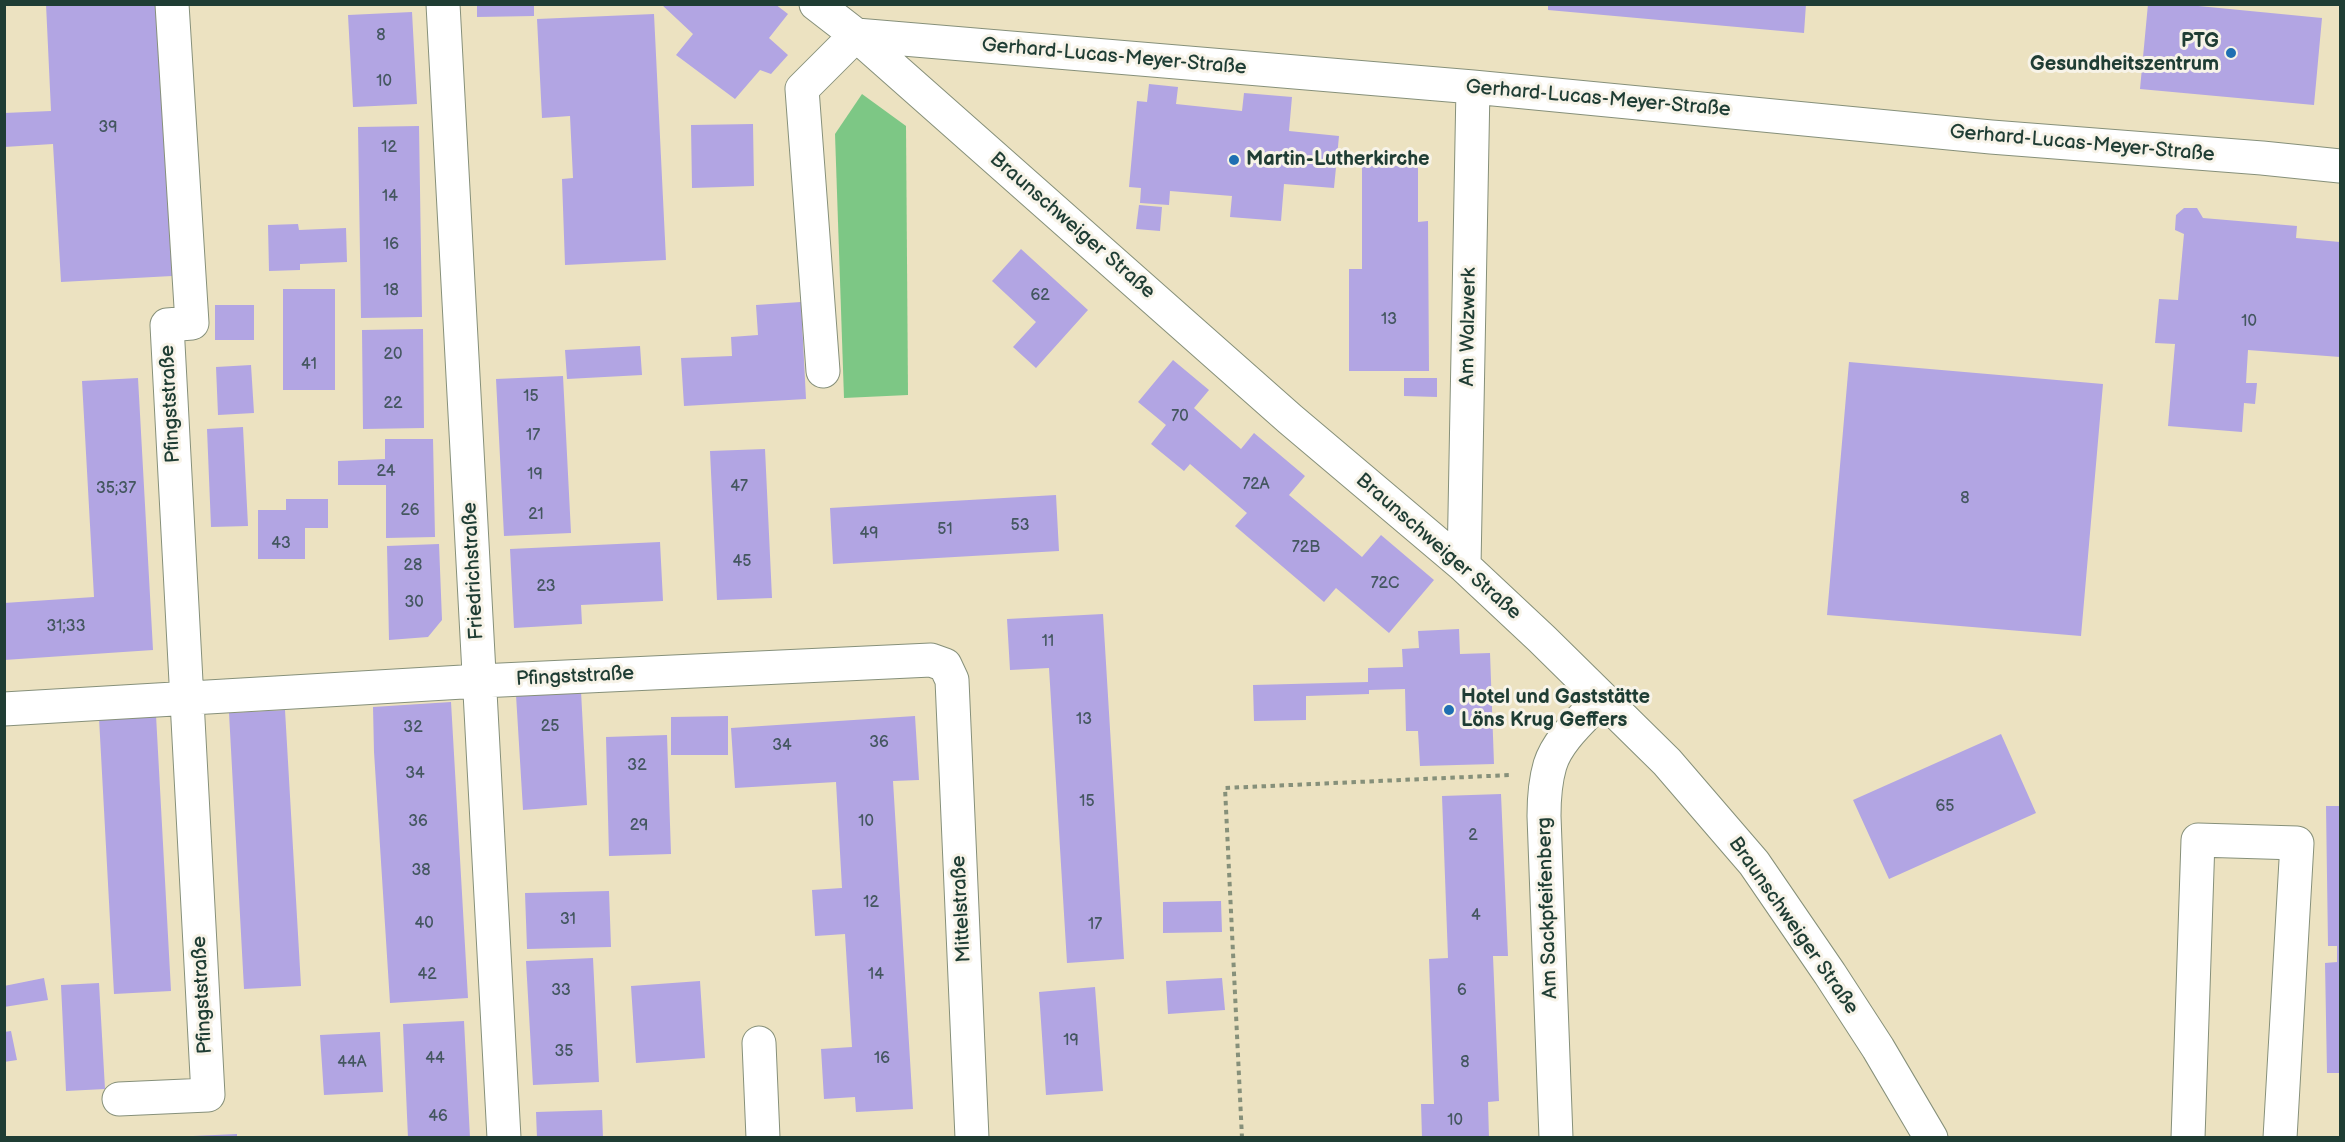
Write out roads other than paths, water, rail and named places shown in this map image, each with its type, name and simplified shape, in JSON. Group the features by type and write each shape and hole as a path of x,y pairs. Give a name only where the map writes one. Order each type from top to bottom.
{"street":[{"name":"Pfingststraße","path":"119,1099 208,1095 167,325 192,323 172,4"},
{"name":"Friedrichstraße","path":"443,4 504,1137"},
{"name":"Braunschweiger Straße","path":"816,4 853,20 1290,419 1464,566 1667,762 1754,863 1848,1002 1931,1137"},
{"name":"Gerhard-Lucas-Meyer-Straße","path":"853,20 1473,87 1991,137 2340,166"},
{"path":"822,371 802,89 853,20"},
{"name":"Am Walzwerk","path":"1464,566 1473,87"},
{"name":"Pfingststraße","path":"4,709 480,681 931,660 945,665 952,680"},
{"name":"Mittelstraße","path":"952,680 972,1137"},
{"name":"Am Sackpfeifenberg","path":"1556,1137 1544,816 1545,787 1550,763 1566,736 1602,698"},
{"path":"2188,1137 2198,840 2298,843 2280,1137"},
{"path":"759,1043 763,1137"}],"place":[{"name":"PTG Gesundheitszentrum","path":"2231,53"},
{"name":"Martin-Lutherkirche","path":"1234,160"},
{"name":"Hotel und Gaststätte Löns Krug Geffers","path":"1449,710"}]}
